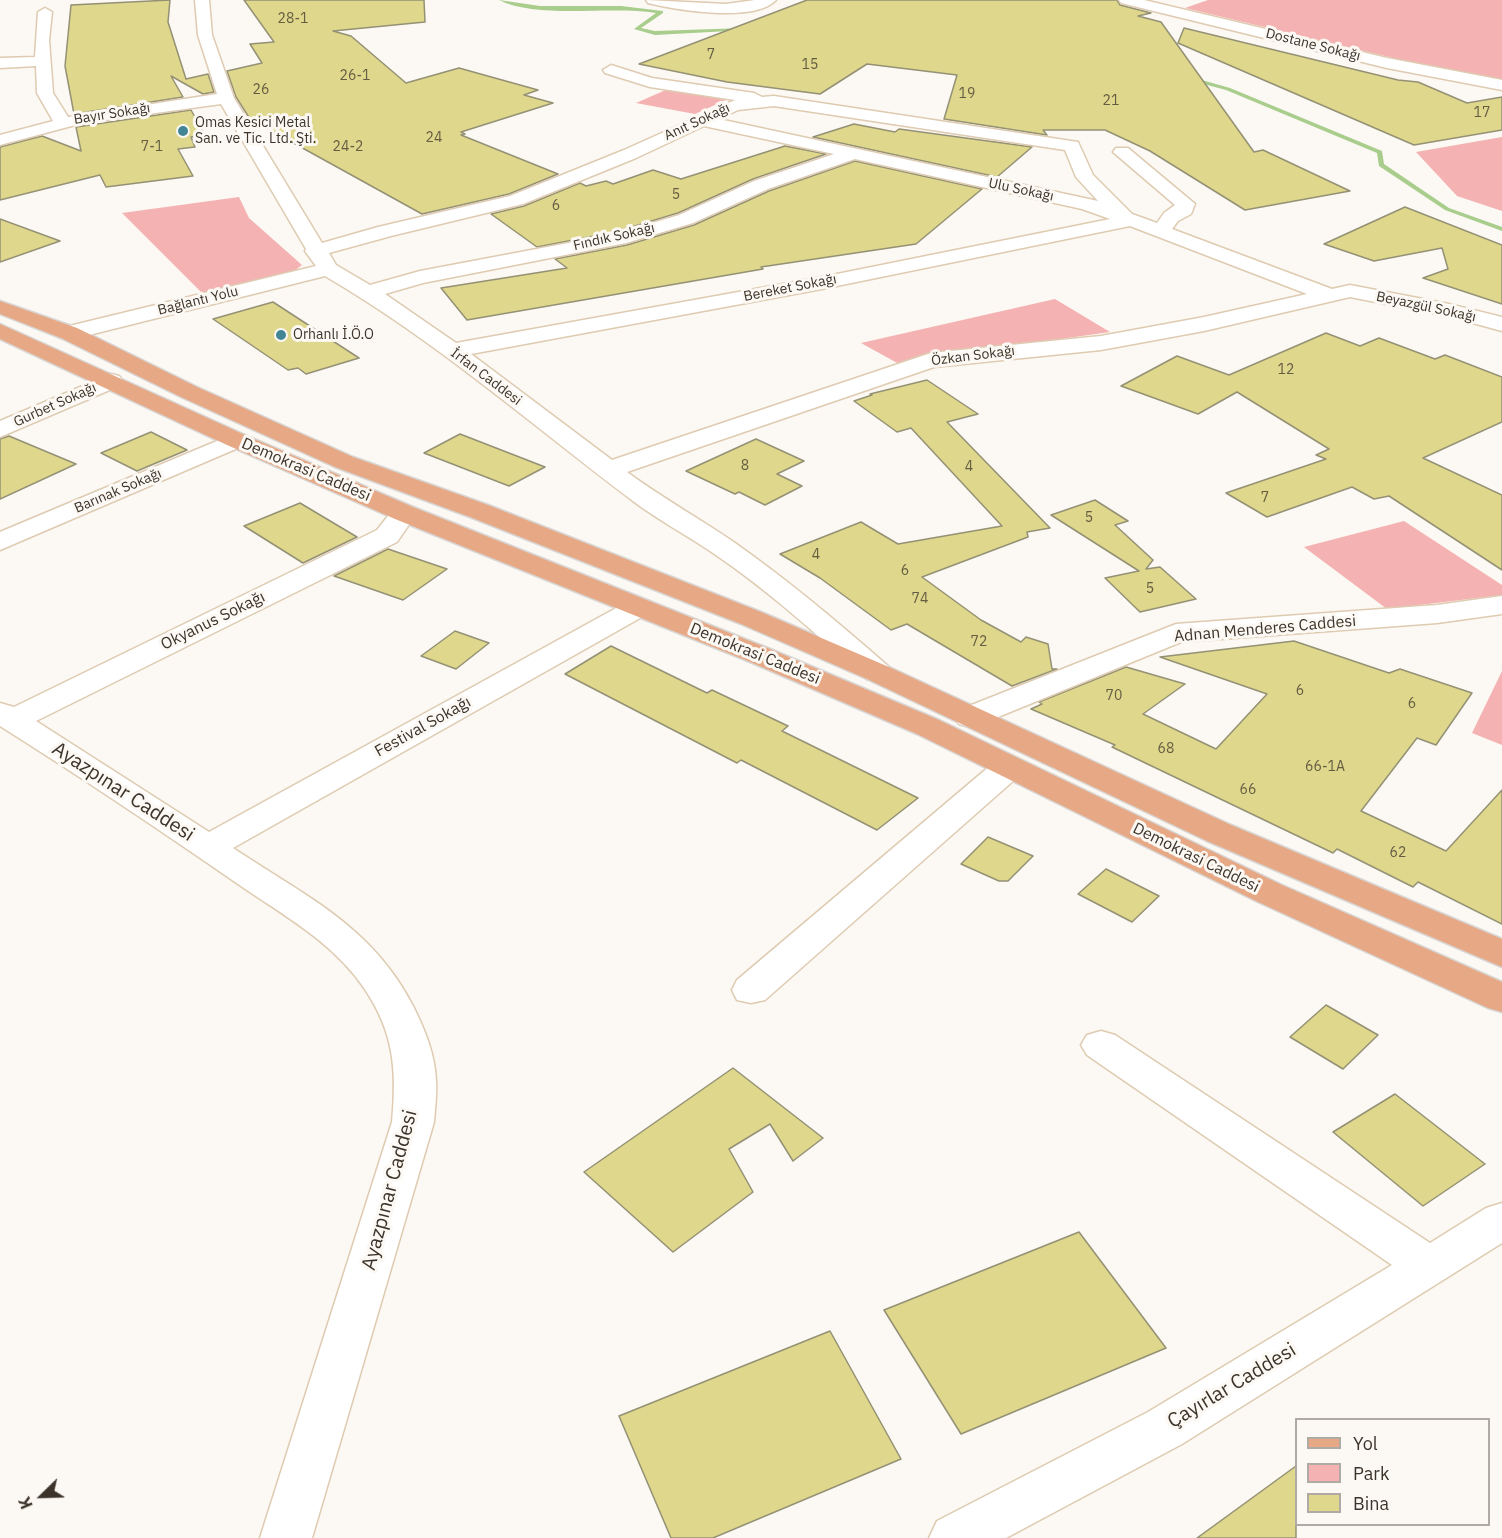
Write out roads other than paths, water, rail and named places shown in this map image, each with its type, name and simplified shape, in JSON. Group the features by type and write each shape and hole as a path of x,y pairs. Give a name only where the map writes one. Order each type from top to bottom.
{"main road":[{"name":"Demokrasi Caddesi","path":"2,327 69,333 189,392 344,462 479,511 740,614 878,673 1219,833 1502,954"},
{"name":"Demokrasi Caddesi","path":"2,327 236,440 404,513 759,655 907,718 1269,893 1502,998"}],"street":[{"name":"İrfan Caddesi","path":"202,0 205,35 226,98 328,269 368,292 452,351 645,498 723,547 789,595 878,673"},
{"path":"653,0 713,10 745,7 769,0"},
{"name":"Dostane Sokağı","path":"1126,0 1387,63 1502,85"},
{"path":"45,12 42,40 45,93 63,123"},
{"path":"0,63 43,61"},
{"path":"611,70 650,82 774,101"},
{"name":"Bayır Sokağı","path":"0,140 82,118 226,98"},
{"name":"Anıt Sokağı","path":"315,250 516,200 630,154 735,105 774,101 1072,146 1085,177 1128,221"},
{"name":"Ulu Sokağı","path":"702,120 1088,204 1128,221 1340,293"},
{"path":"1122,152 1185,204 1184,210 1172,217 1160,232"},
{"name":"Fındık Sokağı","path":"368,292 420,277 619,239 686,219 761,185 852,154"},
{"name":"Bereket Sokağı","path":"452,351 827,282 1128,221"},
{"name":"Bağlantı Yolu","path":"69,333 328,269"},
{"name":"Beyazgül Sokağı","path":"1340,293 1449,310 1502,324"},
{"name":"Özkan Sokağı","path":"608,470 931,360 1101,342 1204,324 1340,293"},
{"name":"Gurbet Sokağı","path":"0,430 111,381"},
{"name":"Barınak Sokağı","path":"0,542 236,440"},
{"name":"Okyanus Sokağı","path":"6,716 387,536 404,513"},
{"name":"Adnan Menderes Caddesi","path":"970,717 1176,633 1437,614 1502,605"},
{"name":"Festival Sokağı","path":"208,847 639,607"},
{"name":"Ayazpınar Caddesi","path":"6,716 208,847 323,925 352,950 377,977 395,1008 409,1043 416,1080 413,1122 286,1538"},
{"path":"751,990 1009,767"},
{"path":"1101,1045 1429,1266"},
{"name":"Çayırlar Caddesi","path":"955,1538 1165,1428 1502,1221"}],"waterway":[{"path":"502,0 540,7 621,7 661,12 637,29 655,33 745,30"},
{"path":"1191,79 1228,89 1380,152 1381,165 1447,209 1502,229"}],"place":[{"name":"Omas Kesici Metal San. ve Tic. Ltd. Şti.","path":"183,131"},
{"name":"Orhanlı İ.Ö.O","path":"281,335"}]}
